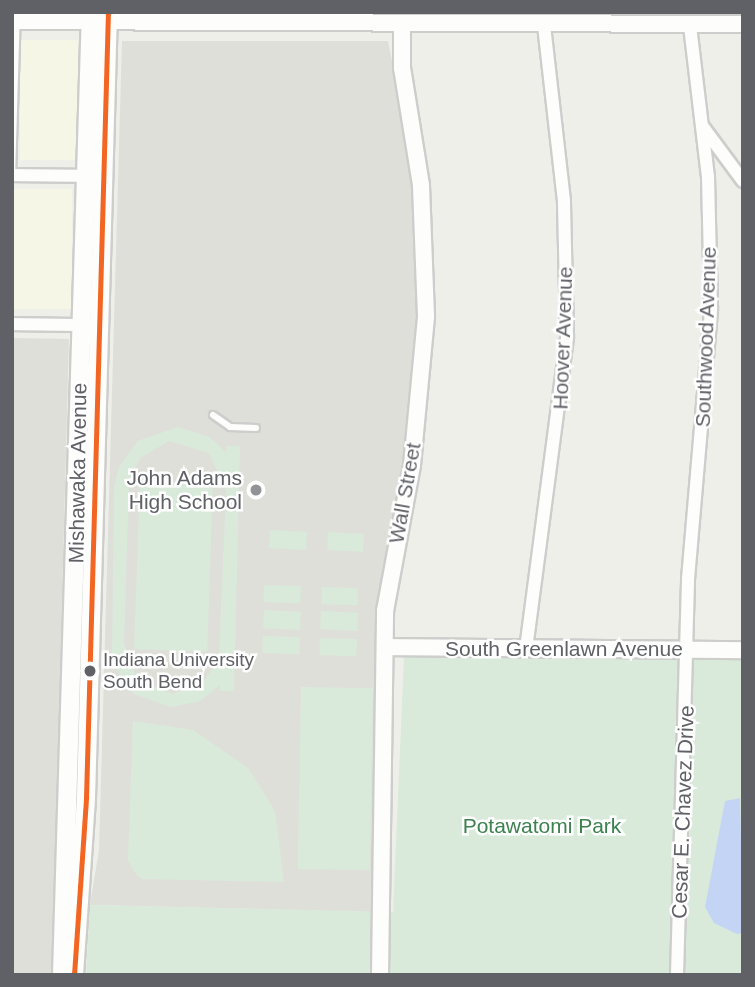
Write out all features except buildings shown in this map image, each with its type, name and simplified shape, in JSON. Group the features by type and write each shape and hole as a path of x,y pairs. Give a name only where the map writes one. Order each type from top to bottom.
{"main road":[{"name":"Mishawaka Avenue","path":"62,975 88,414 100,17"},
{"name":"Mishawaka Avenue","path":"74,975 86,798 88,414"}],"street":[{"path":"15,18 402,18 544,25 662,19 690,25 743,24"},
{"name":"Wall Street","path":"380,975 385,611 412,465 426,316 421,185 402,68 402,18"},
{"name":"Hoover Avenue","path":"526,649 567,336 564,201 544,25"},
{"name":"Southwood Avenue","path":"689,649 688,579 711,308 701,123 690,25"},
{"path":"701,123 743,181"},
{"path":"12,176 95,176"},
{"path":"12,324 91,325"},
{"name":"South Greenlawn Avenue","path":"386,647 743,650"},
{"name":"Cesar E. Chavez Drive","path":"677,975 689,649"}],"lane":[{"path":"12,176 15,18"},
{"path":"213,415 230,427 256,428"}],"shaded area":[{"path":"20,40 78,40 78,160 20,160"},
{"name":"John Adams High School","path":"122,41 388,41 412,162 420,273 417,375 398,512 373,912 90,905 99,850"},
{"path":"14,189 72,189 72,309 14,309"},
{"name":"Indiana University South Bend","path":"12,338 69,339 52,975 12,975"}],"green space":[{"path":"178,427 209,437 226,452 227,446 240,446 234,691 220,691 220,685 200,701 171,707 134,694 112,662 114,488 119,467 138,441","holes":["169,441 209,453 226,490 219,660 201,685 172,694 137,679 124,644 129,480 140,458"]},
{"path":"140,481 213,484 207,651 134,649"},
{"path":"270,530 307,532 306,550 269,548"},
{"path":"328,532 364,534 363,552 327,550"},
{"path":"264,585 301,586 300,603 263,602"},
{"path":"322,587 358,588 357,605 321,604"},
{"path":"264,610 301,612 300,630 263,628"},
{"path":"321,611 358,613 357,631 320,629"},
{"path":"263,636 300,637 299,654 262,653"},
{"path":"320,638 357,639 356,656 319,655"},
{"name":"Potawatomi Park","path":"404,657 743,657 743,975 86,975 90,905 393,912"},
{"path":"301,687 373,688 370,870 298,869"},
{"path":"133,721 193,730 248,768 275,811 284,882 142,879 134,872 128,860"}],"water":[{"path":"740,798 743,933 737,934 714,923 705,907 725,801"}],"transit line":[{"path":"74,975 86,798 108,12"}],"place":[{"name":"John Adams High School","path":"256,490"},
{"name":"Indiana University South Bend","path":"90,671"}]}
